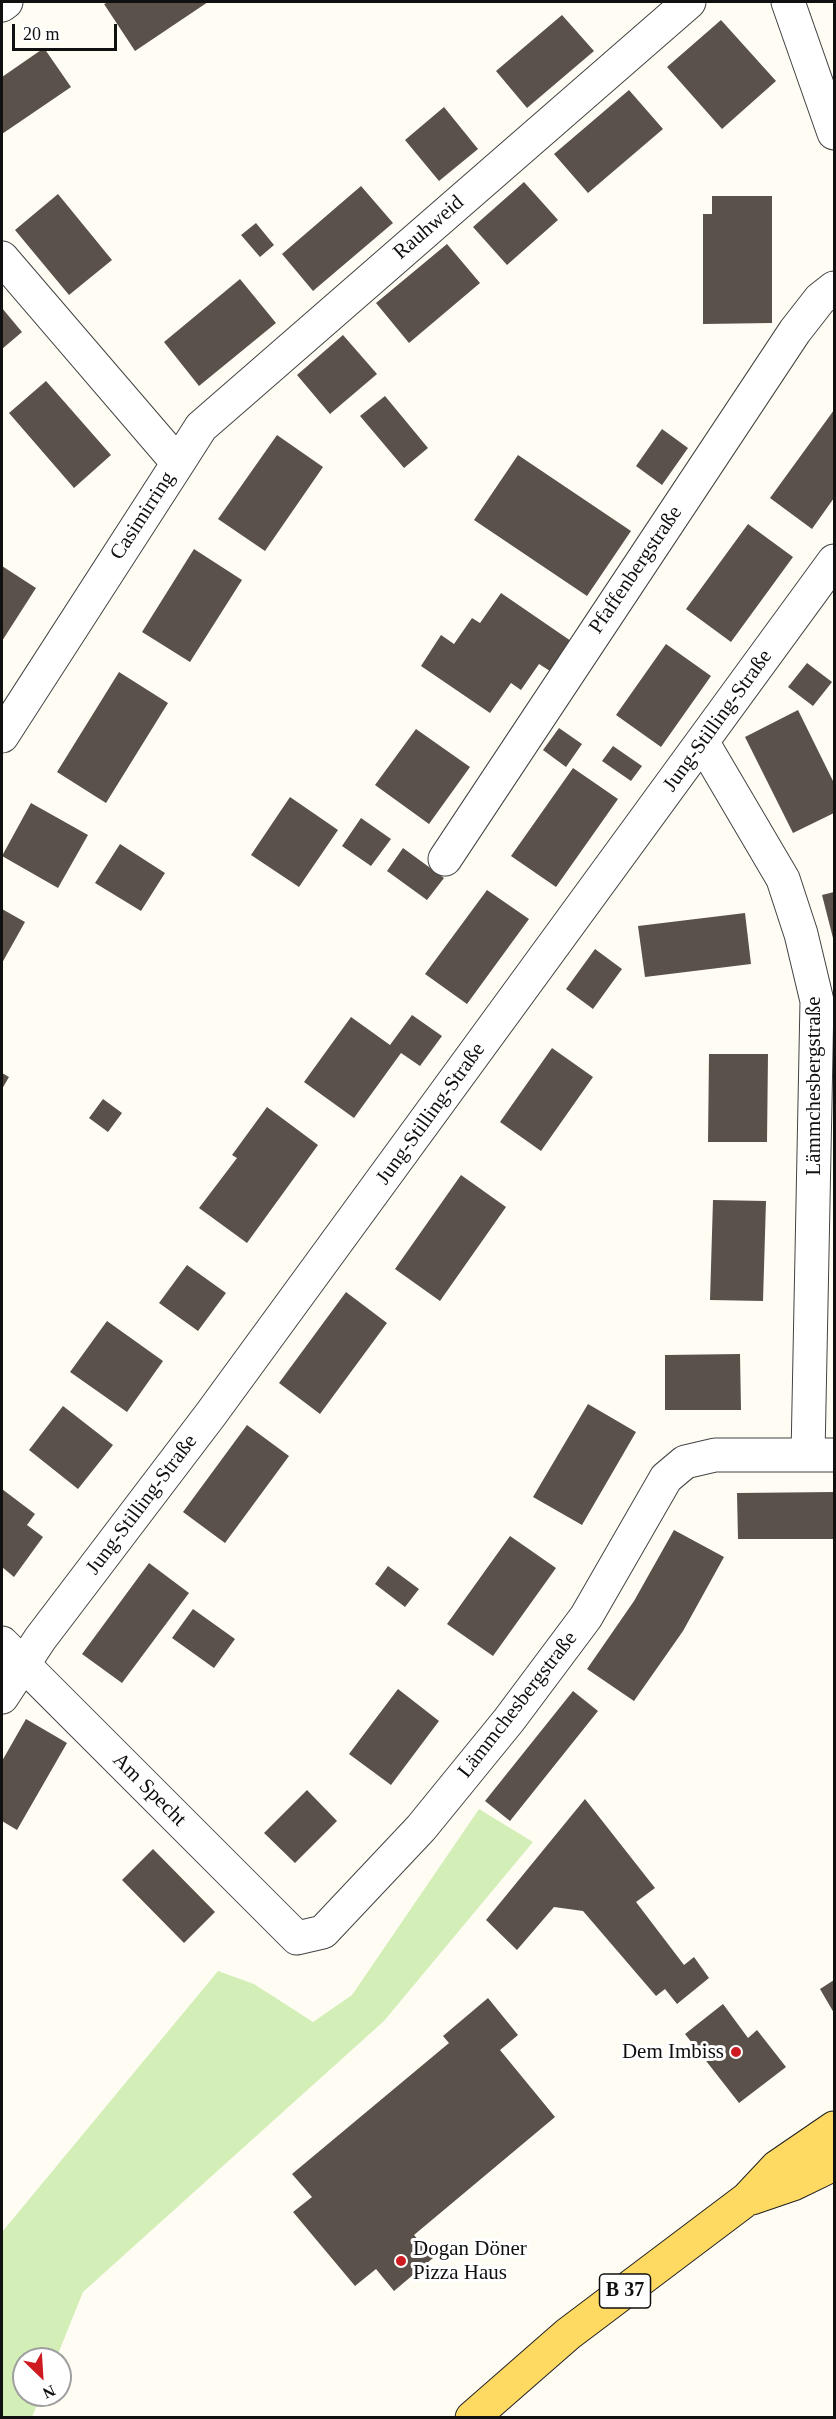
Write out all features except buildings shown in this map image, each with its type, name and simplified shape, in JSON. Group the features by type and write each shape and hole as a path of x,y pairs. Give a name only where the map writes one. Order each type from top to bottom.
{"main road":[{"name":"B 37","path":"472,2418 568,2334 747,2199 777,2167 834,2128"},
{"name":"B 37","path":"747,2199 793,2184 834,2164"}],"street":[{"path":"2,5 6,2"},
{"name":"Rauhweid","path":"178,463 201,427 689,2"},
{"path":"788,2 834,133"},
{"name":"Casimirring","path":"2,258 178,463 2,736"},
{"name":"Pfaffenbergstraße","path":"445,859 795,331 820,299 834,288"},
{"name":"Jung-Stilling-Straße","path":"2,1697 12,1653 211,1414 834,561"},
{"name":"Lämmchesbergstraße","path":"297,1938 323,1932 421,1828 509,1720 586,1617 666,1478 685,1462 715,1455 821,1455 818,1001 801,934 783,879 703,743"},
{"name":"Am Specht","path":"12,1653 297,1938"}],"green space":[{"path":"479,1809 533,1842 384,2021 83,2292 61,2347 12,2347 12,2407 36,2407 32,2417 2,2417 2,2232 218,1971 254,1984 313,2022 352,1995"}],"place":[{"name":"Dem Imbiss","path":"736,2052"},
{"name":"Dogan Döner Pizza Haus","path":"401,2261"}]}
